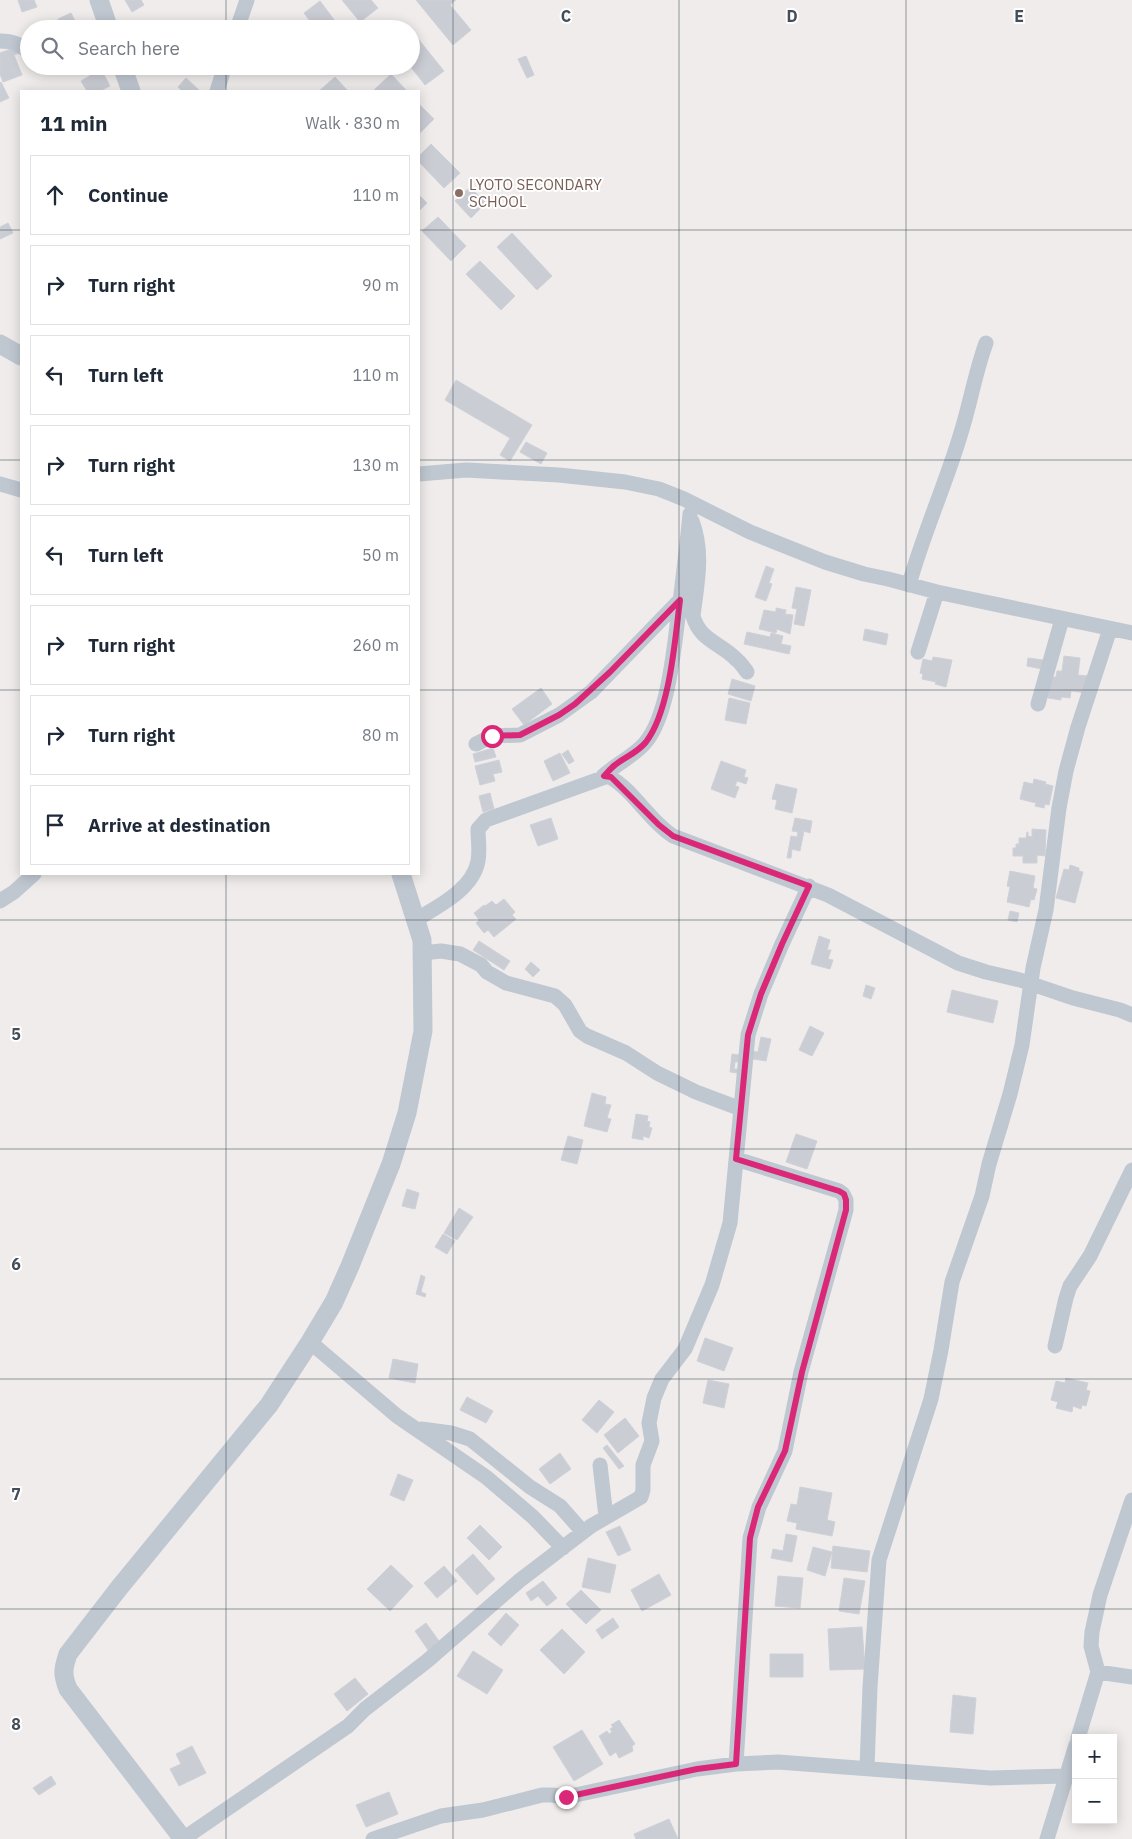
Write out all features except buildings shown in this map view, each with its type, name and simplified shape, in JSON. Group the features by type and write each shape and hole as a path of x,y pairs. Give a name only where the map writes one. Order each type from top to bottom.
{"street":[{"path":"99,0 106,20"},
{"path":"240,20 247,0"},
{"path":"0,41 10,41 20,45"},
{"path":"125,75 130,90"},
{"path":"217,90 222,75"},
{"path":"908,585 960,435 978,363 986,343"},
{"path":"0,344 20,355"},
{"path":"420,474 466,470 591,477 659,489 684,499 750,532 825,562 864,574 937,592 1132,633"},
{"path":"0,484 20,490"},
{"path":"684,499 698,540 700,564 693,616 695,623 702,634 737,659 747,672"},
{"path":"417,919 450,899 468,881 478,862 478,829 486,820 604,776 615,765 631,756 645,743 653,730 666,690 674,646 690,514"},
{"path":"918,652 937,592"},
{"path":"476,744 492,736 520,735 567,710 590,692 680,600"},
{"path":"1038,704 1062,618"},
{"path":"867,1768 870,1687 879,1560 931,1399 952,1282 982,1196 989,1164 1010,1094 1022,1045 1031,983 1046,910 1059,808 1066,771 1078,727 1110,629"},
{"path":"604,776 611,777 659,825 673,836 809,886 889,925 927,948 958,963 1031,983 1132,1015"},
{"path":"0,901 14,892 33,875"},
{"path":"401,875 417,919 422,940 423,1031 407,1113 391,1164 350,1266 334,1302 269,1405 119,1588 68,1654 64,1667 63,1676 68,1689 183,1839 348,1726 365,1709 427,1661 519,1581 583,1532 636,1501 642,1494 644,1465 652,1441 649,1415 662,1379 685,1349 712,1285 731,1218 748,1035 755,1008 809,886"},
{"path":"423,953 441,951 460,954 481,966 495,978 506,983 555,996 565,1005 580,1031 587,1036 626,1053 657,1073 696,1092 741,1109"},
{"path":"736,1159 839,1191 844,1194 846,1200 846,1210 838,1243 802,1372 785,1451 758,1507 750,1538 736,1764"},
{"path":"1054,1346 1070,1286 1090,1256 1132,1170"},
{"path":"310,1342 398,1416 486,1477 511,1497 563,1548"},
{"path":"417,1428 451,1433 470,1440 530,1487 560,1506 583,1532"},
{"path":"600,1466 606,1517"},
{"path":"1079,1734 1098,1672 1091,1646 1100,1595 1132,1500"},
{"path":"1098,1672 1132,1676"},
{"path":"1047,1839 1072,1757"},
{"path":"373,1839 441,1816 483,1810 542,1795 552,1794 566,1797 697,1769 736,1764 778,1762 990,1778 1066,1776"}],"place":[{"name":"LYOTO SECONDARY SCHOOL","path":"459,193"}],"route":[{"path":"492,736 520,735 559,715 575,704 590,692 680,600 666,690 653,730 645,743 631,756 615,765 604,776 611,777 659,825 673,836 809,886 755,1008 745,1055 736,1159 839,1191 844,1194 846,1200 846,1210 838,1243 802,1372 785,1451 758,1507 750,1538 736,1764 697,1769 566,1797"}]}
